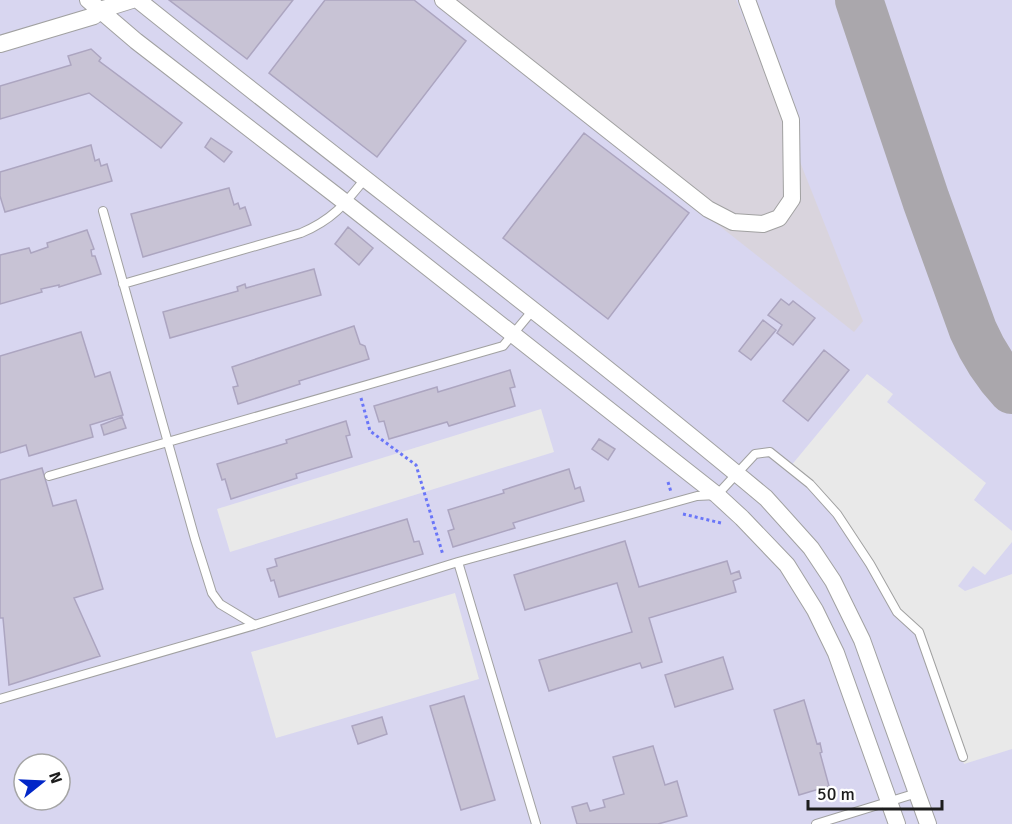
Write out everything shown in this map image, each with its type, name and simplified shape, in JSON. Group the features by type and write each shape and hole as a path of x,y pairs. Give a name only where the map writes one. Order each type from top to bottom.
{"street":[{"path":"94,5 132,0"},
{"path":"138,0 364,180 533,310 737,474 789,521 833,580 862,640 928,824"},
{"path":"443,0 708,209 733,222 763,224 779,218 792,199 791,120 747,0"},
{"path":"0,44 94,16 94,5"},
{"path":"94,5 136,41 514,334 717,495 742,518 787,565 815,610 836,653 897,824"}],"lane":[{"path":"123,284 301,233 322,224 346,203 364,180"},
{"path":"103,211 212,593 220,604 255,625"},
{"path":"50,476 503,346 533,310"},
{"path":"0,699 255,625 446,565 697,496 717,495 755,454 770,452 810,484 837,514 870,564 897,612 920,632 963,757"},
{"path":"458,562 536,824"},
{"path":"816,824 918,793"}],"path":[{"path":"358,388 370,431 416,465 446,565"},
{"path":"668,482 679,513 723,523"}],"shaded area":[{"path":"0,0 1012,0 1012,824 0,824"},
{"path":"433,0 736,0 863,321 854,332"},
{"path":"867,374 893,394 887,402 986,483 974,500 1012,531 1012,542 985,575 973,566 958,586 965,591 1012,574 1012,749 964,764 919,632 897,612 837,514 790,467"},
{"path":"541,409 554,452 230,552 217,509"},
{"path":"455,593 479,679 276,738 251,652"}],"building":[{"path":"169,0 293,0 247,59"},
{"path":"325,0 414,0 466,41 377,157 269,73"},
{"path":"91,49 101,58 99,61 182,123 161,148 89,93 0,119 0,86 71,65 68,56"},
{"path":"584,133 689,213 608,319 503,238"},
{"path":"211,138 232,152 224,162 205,147"},
{"path":"91,145 95,161 99,159 101,166 107,164 112,181 5,212 0,196 0,172"},
{"path":"229,188 234,205 238,203 240,209 245,207 251,225 143,257 131,214"},
{"path":"348,227 373,248 359,265 335,244"},
{"path":"87,230 94,249 91,250 92,256 95,256 101,274 59,287 59,285 41,289 42,292 0,304 0,255 29,248 31,253 48,247 47,243"},
{"path":"314,269 321,295 170,338 163,312 238,291 237,287 245,284 246,288"},
{"path":"781,299 789,305 793,301 815,318 793,345 777,333 782,325 768,315"},
{"path":"763,320 776,330 751,360 739,351"},
{"path":"354,326 360,344 365,346 369,359 299,381 300,384 238,404 233,387 238,386 232,367"},
{"path":"81,332 95,377 110,372 123,415 90,425 93,437 29,456 26,445 0,453 0,356"},
{"path":"824,350 849,370 808,421 783,401"},
{"path":"510,370 515,387 510,388 515,406 449,426 447,422 389,439 384,421 379,422 374,406 437,387 438,392"},
{"path":"122,417 126,428 104,435 101,425"},
{"path":"346,421 350,435 346,436 352,457 296,474 297,478 231,499 225,479 222,480 217,464 287,443 286,440"},
{"path":"599,439 615,449 608,460 592,449"},
{"path":"42,468 53,506 76,500 103,589 74,598 100,656 9,685 3,618 0,618 0,480"},
{"path":"569,469 575,489 580,487 584,501 513,523 515,528 453,547 448,531 454,529 448,510 504,493 503,490"},
{"path":"407,519 414,542 419,541 423,554 279,597 274,580 271,581 267,569 277,566 275,559"},
{"path":"625,541 639,587 727,561 731,574 739,571 741,578 733,581 736,592 649,618 662,662 642,668 640,663 549,691 539,660 632,632 617,583 525,610 514,575"},
{"path":"723,657 733,689 675,707 665,675"},
{"path":"464,696 495,800 461,810 430,706"},
{"path":"804,700 817,744 820,743 822,752 820,753 829,786 799,795 774,710"},
{"path":"382,717 387,734 358,744 352,726"},
{"path":"653,746 665,785 677,781 687,816 658,824 577,824 572,807 587,803 590,811 605,807 603,800 624,794 613,757"}],"taxiway":[{"path":"859,0 926,200 973,330 990,362 1012,390"}]}
